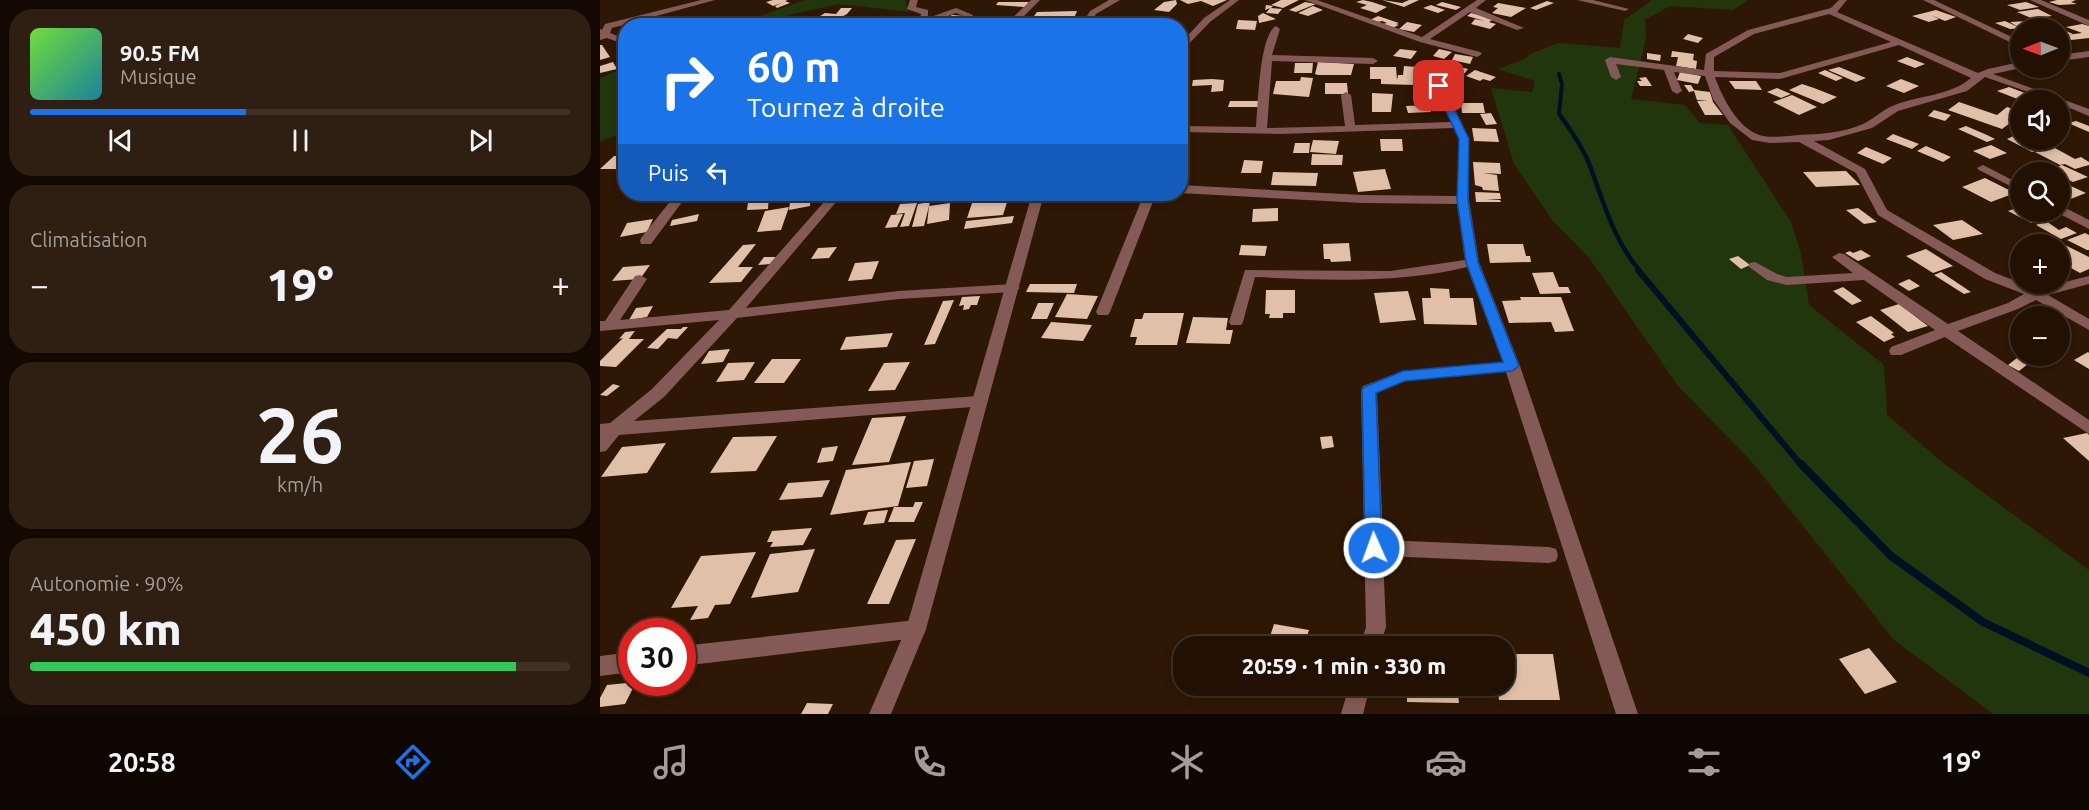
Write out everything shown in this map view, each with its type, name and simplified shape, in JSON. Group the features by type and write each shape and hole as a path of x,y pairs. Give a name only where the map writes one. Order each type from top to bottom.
{"street":[{"path":"640,18 711,0"},
{"path":"914,0 911,9 925,12 923,18"},
{"path":"1017,18 1036,0"},
{"path":"1087,18 1094,11 1116,0"},
{"path":"1188,41 1207,20 1235,0"},
{"path":"1309,0 1423,40 1477,54"},
{"path":"1423,40 1482,0"},
{"path":"1581,0 1625,9"},
{"path":"1843,0 1830,12 1751,32 1709,56 1709,74 1718,99 1745,131 1756,138 1770,140 1828,137 1859,129 1894,109 1964,89 1981,76 2010,68"},
{"path":"1927,0 2010,39"},
{"path":"2038,0 2089,24"},
{"path":"1471,9 1520,28"},
{"path":"936,18 956,10 969,15 967,18"},
{"path":"1830,12 1981,76 2025,90"},
{"path":"618,23 608,26 602,35 618,40"},
{"path":"1261,131 1268,58 1276,29"},
{"path":"1616,76 1610,60 1709,74 1780,76 1900,42"},
{"path":"2070,57 2086,56"},
{"path":"1268,58 1373,61"},
{"path":"1668,68 1677,91"},
{"path":"1439,86 1464,139 1463,200 1472,262 1512,366 1627,714"},
{"path":"1346,95 1350,128"},
{"path":"2070,105 2089,113"},
{"path":"1188,129 1261,131 1457,125"},
{"path":"1800,138 1861,171 1882,212 1990,276 2010,284"},
{"path":"1983,168 2010,183"},
{"path":"1188,189 1362,199 1463,200"},
{"path":"646,241 677,201"},
{"path":"600,446 608,429 658,393 734,313 832,201"},
{"path":"880,714 916,628 1036,201"},
{"path":"1103,312 1147,201"},
{"path":"2070,215 2089,225"},
{"path":"1839,257 2089,428"},
{"path":"1236,322 1250,273 1332,277 1438,272 1472,262"},
{"path":"1755,266 1772,277 1787,281 1866,276"},
{"path":"605,326 640,279"},
{"path":"2070,285 2089,280"},
{"path":"605,326 673,321 899,295 1013,288"},
{"path":"1896,351 1945,330 2013,306 2036,294 2089,325"},
{"path":"1373,636 1376,627 1369,390 1403,376 1512,366"},
{"path":"608,429 978,402"},
{"path":"1374,548 1549,555"},
{"path":"696,654 916,628"},
{"path":"600,666 618,664"},
{"path":"1352,714 1357,696"}],"green space":[{"path":"805,0 905,0 909,12 839,4 784,16 784,18 754,18"},
{"path":"1652,0 1748,0 1733,10 1670,6 1645,20 1646,39 1631,99 1685,105 1700,123 1728,125 1791,222 1801,254 1809,305 1884,365 1887,415 1942,462 2089,570 2089,714 1993,714 1894,640 1751,461 1678,386 1590,259 1553,221 1514,164 1491,88 1532,92 1535,81 1498,69 1558,43 1620,48 1624,20"},
{"path":"618,71 618,134 600,142 600,78"}],"building":[{"path":"788,0 785,1 790,3 777,8 775,6 782,3 773,6 766,2"},
{"path":"1176,0 1177,4 1169,12 1154,10 1164,2"},
{"path":"1180,0 1227,0 1213,6 1201,1 1188,4"},
{"path":"1281,0 1299,0 1283,8 1271,5"},
{"path":"1363,0 1387,7 1376,13 1360,8 1367,5 1356,2"},
{"path":"1382,0 1402,3 1419,0 1404,7"},
{"path":"2076,0 2071,2 2077,4 2059,5 2049,2"},
{"path":"1547,1 1554,3 1536,10 1530,8"},
{"path":"998,2 1029,2 1025,7 996,5"},
{"path":"1305,2 1316,4 1296,12 1289,10"},
{"path":"1442,2 1461,7 1456,10 1436,5"},
{"path":"2026,2 2039,7 2020,10 2007,5"},
{"path":"1498,3 1526,8 1511,17 1492,13 1498,8 1493,7"},
{"path":"1266,5 1282,9 1278,14 1266,13 1270,8 1265,10"},
{"path":"1431,5 1445,10 1438,13 1423,8"},
{"path":"1313,6 1323,10 1308,16 1298,13"},
{"path":"841,8 852,8 839,18 817,18 825,13 836,14"},
{"path":"2038,9 2052,16 2031,18 2017,12"},
{"path":"1936,10 1956,17 1945,21 1931,15 1939,19 1929,22 1912,16"},
{"path":"1077,11 1075,16 1034,16 1037,12"},
{"path":"1263,13 1276,19 1259,23 1258,16"},
{"path":"1471,13 1494,19 1489,22 1496,24 1490,29 1471,24 1475,19 1485,21 1467,16"},
{"path":"952,15 965,16 962,18 948,18"},
{"path":"1378,16 1399,23 1396,24 1399,25 1392,28 1383,24 1387,23 1382,21 1370,20"},
{"path":"1238,20 1257,21 1255,30 1236,29"},
{"path":"2005,21 2010,23 2010,29 1995,23"},
{"path":"1407,22 1422,25 1414,32 1399,29"},
{"path":"2082,24 2089,26 2089,38 2071,40 2070,35 2082,33 2070,28 2070,26"},
{"path":"1688,34 1703,38 1698,43 1683,39"},
{"path":"600,45 602,45 610,57 600,60"},
{"path":"1400,49 1417,51 1411,59 1393,56"},
{"path":"1439,49 1452,52 1444,59 1433,56"},
{"path":"1672,51 1694,54 1693,60 1697,61 1696,69 1676,66 1678,57 1671,57"},
{"path":"1647,53 1661,55 1660,61 1647,59"},
{"path":"1455,54 1473,57 1470,64 1452,60"},
{"path":"1907,57 1925,64 1915,68 1897,61"},
{"path":"613,62 617,69 600,73 600,66"},
{"path":"1318,62 1354,64 1351,75 1318,75 1315,74"},
{"path":"1295,63 1313,63 1312,73 1294,73"},
{"path":"1404,66 1441,69 1440,77 1433,77 1445,78 1444,85 1426,82 1428,76 1415,75 1415,85 1381,84 1381,79 1370,79 1370,67 1396,67 1397,80 1398,75 1403,75"},
{"path":"1456,66 1468,69 1464,74 1451,71"},
{"path":"1839,67 1866,78 1856,82 1828,70"},
{"path":"1475,70 1496,77 1490,81 1483,79 1480,81 1466,76"},
{"path":"1825,70 1843,78 1836,81 1818,73"},
{"path":"1680,72 1701,76 1698,84 1677,80"},
{"path":"1301,77 1313,78 1309,97 1273,94 1276,81 1300,81"},
{"path":"1646,77 1652,86 1640,86 1637,81 1642,81 1639,78"},
{"path":"1901,79 1919,86 1904,93 1886,86"},
{"path":"1193,80 1224,80 1223,91 1211,92 1212,85 1192,86"},
{"path":"1729,81 1756,81 1762,90 1735,89"},
{"path":"1325,83 1347,83 1348,94 1325,94"},
{"path":"1802,84 1837,97 1823,104 1789,90"},
{"path":"1684,85 1691,85 1694,90 1710,92 1713,102 1723,115 1705,115 1697,101 1708,101 1697,100 1694,91 1689,92"},
{"path":"2009,87 2017,90 2010,90 2010,96 1997,91"},
{"path":"1777,88 1791,94 1781,98 1767,92"},
{"path":"1372,93 1393,94 1391,112 1372,112"},
{"path":"1792,95 1817,107 1799,115 1773,102"},
{"path":"1230,101 1260,101 1259,107 1228,107"},
{"path":"1959,102 1997,115 2007,107 2010,108 2010,123 2002,129 1948,110"},
{"path":"1461,103 1483,103 1485,113 1462,113"},
{"path":"1429,105 1431,112 1408,113 1406,106"},
{"path":"1934,110 1951,115 1945,121 1928,116"},
{"path":"1491,113 1497,124 1486,125 1480,114"},
{"path":"2076,121 2089,126 2089,132 2070,124"},
{"path":"1966,126 1995,139 1987,142 1958,129"},
{"path":"1472,128 1496,129 1499,142 1474,141"},
{"path":"1893,134 1919,144 1912,149 1886,139"},
{"path":"1380,139 1402,139 1403,151 1381,151"},
{"path":"1313,140 1339,141 1336,154 1310,152"},
{"path":"1295,143 1310,143 1309,153 1293,153"},
{"path":"1991,145 2007,153 1990,159 1973,151"},
{"path":"1926,146 1951,157 1943,162 1917,151"},
{"path":"1866,147 1892,158 1883,164 1857,153"},
{"path":"2058,150 2075,159 2081,157 2089,162 2089,165 2075,169 2070,166 2070,162 2054,162 2035,152"},
{"path":"1312,154 1343,155 1342,165 1311,165"},
{"path":"614,156 618,156 618,169 600,169"},
{"path":"1244,160 1263,161 1261,173 1241,173"},
{"path":"1473,162 1500,163 1501,174 1483,173 1497,175 1499,191 1483,190 1482,187 1475,185"},
{"path":"1385,169 1391,189 1358,192 1353,172"},
{"path":"2070,169 2088,177 2073,182 2070,181"},
{"path":"1846,171 1860,185 1816,187 1803,172"},
{"path":"1273,172 1318,173 1316,186 1271,185"},
{"path":"1985,178 2010,190 2010,195 1991,202 1962,187"},
{"path":"2070,186 2086,193 2070,199"},
{"path":"1475,192 1500,193 1501,199 1486,199 1501,202 1476,202"},
{"path":"748,201 769,201 768,209 747,210"},
{"path":"790,201 810,201 810,206 789,210"},
{"path":"973,201 1007,201 1003,215 967,218"},
{"path":"930,202 924,226 912,227 918,204"},
{"path":"917,203 909,226 900,227 905,213 896,214 900,204"},
{"path":"950,203 949,220 927,224 929,206"},
{"path":"789,207 781,230 757,232 765,211"},
{"path":"1278,208 1278,221 1252,222 1253,209"},
{"path":"1858,208 1877,222 1864,224 1846,210"},
{"path":"699,214 697,221 670,226 672,220"},
{"path":"903,214 897,227 885,228 891,215"},
{"path":"1014,216 1012,223 964,229 966,221"},
{"path":"653,219 647,232 620,237 627,223"},
{"path":"1962,220 1983,234 1953,240 1933,225"},
{"path":"2047,222 2059,230 2066,227 2077,233 2070,236 2052,234 2036,225"},
{"path":"2085,233 2089,235 2089,250 2070,242 2070,239"},
{"path":"1349,243 1351,261 1331,262 1330,259 1324,259 1323,244"},
{"path":"756,244 738,267 753,267 741,282 709,283 743,245"},
{"path":"1487,244 1523,244 1526,256 1530,256 1531,262 1490,263"},
{"path":"1241,245 1267,246 1265,256 1239,255"},
{"path":"837,247 829,258 811,259 818,248"},
{"path":"2070,248 2089,257 2089,269 2080,273 2070,268"},
{"path":"1926,249 1953,266 1933,273 1906,256"},
{"path":"1861,250 1871,256 1858,261 1845,253 1850,251 1853,253"},
{"path":"1738,256 1750,265 1741,269 1729,259"},
{"path":"764,257 776,257 770,264 758,265"},
{"path":"879,261 872,279 848,281 855,263"},
{"path":"650,265 640,279 612,281 623,267"},
{"path":"1553,272 1559,287 1568,287 1571,293 1540,294 1532,273"},
{"path":"1941,272 1971,292 1964,294 1934,275"},
{"path":"1909,279 1920,286 1909,291 1898,284"},
{"path":"1030,284 1077,284 1074,293 1026,292"},
{"path":"1843,287 1862,301 1852,305 1833,291"},
{"path":"1430,288 1449,289 1450,298 1473,298 1477,325 1424,324 1422,298 1431,298"},
{"path":"1266,290 1295,290 1295,313 1283,313 1283,318 1269,318 1270,314 1265,314"},
{"path":"1408,291 1416,320 1380,323 1374,293"},
{"path":"1067,294 1098,296 1087,319 1055,317"},
{"path":"980,296 977,305 971,305 969,309 963,310 964,305 959,306 962,297"},
{"path":"1520,297 1561,297 1574,331 1555,332 1551,322 1509,323 1502,301 1521,300"},
{"path":"954,300 935,344 924,345 943,301"},
{"path":"1038,303 1054,303 1047,319 1031,319"},
{"path":"1899,304 1928,326 1908,332 1880,310"},
{"path":"653,306 647,317 629,320 636,308"},
{"path":"1144,313 1184,313 1177,345 1135,345 1137,337 1130,337 1135,319 1142,319"},
{"path":"1871,316 1894,333 1891,334 1895,337 1884,342 1856,322"},
{"path":"1193,317 1228,318 1226,330 1233,330 1230,344 1186,343"},
{"path":"1051,322 1092,325 1083,341 1041,338"},
{"path":"688,327 677,339 668,338 658,349 647,348 667,329"},
{"path":"635,331 629,339 644,339 616,367 600,366 600,361 623,338 619,339 625,332"},
{"path":"893,333 887,347 840,350 846,337"},
{"path":"730,349 723,362 701,364 709,351"},
{"path":"2089,353 2089,369 2074,360"},
{"path":"772,359 801,359 784,383 754,383"},
{"path":"755,362 744,380 716,382 728,363"},
{"path":"910,362 895,390 868,391 884,363"},
{"path":"2010,363 2010,366 2025,366 2019,371 2008,365"},
{"path":"613,384 620,386 607,396 600,395"},
{"path":"906,416 889,462 852,465 872,418"},
{"path":"2087,433 2089,435 2089,461 2063,438"},
{"path":"777,436 756,471 710,473 733,437"},
{"path":"1332,436 1334,447 1322,449 1320,437"},
{"path":"666,443 647,473 601,477 622,447"},
{"path":"838,446 833,461 817,463 822,448"},
{"path":"934,459 927,486 906,488 914,461"},
{"path":"911,462 898,506 830,515 846,470"},
{"path":"830,480 822,497 779,500 788,483"},
{"path":"915,502 923,502 914,522 888,522 894,507 913,507"},
{"path":"888,510 884,523 863,525 868,512"},
{"path":"812,528 803,545 770,547 773,542 767,542 772,531"},
{"path":"916,539 889,604 867,604 896,540"},
{"path":"815,549 798,592 751,598 770,554"},
{"path":"756,552 730,604 715,605 708,618 696,619 691,618 698,606 671,608 701,556"},
{"path":"1274,624 1309,630 1307,636 1270,636"},
{"path":"1869,648 1897,682 1865,694 1839,659"},
{"path":"1515,654 1553,654 1560,700 1499,700 1498,696 1515,696"},
{"path":"618,684 618,696 629,696 625,704 600,707 600,698 607,685"},
{"path":"1407,696 1458,696 1459,703 1407,702"},
{"path":"807,703 833,704 828,714 801,714"}],"waterway":[{"path":"1559,74 1562,84 1559,114 1563,119"},
{"path":"1562,118 1578,141 1587,160 1616,234 1640,271"},
{"path":"1638,270 1802,466"},
{"path":"1801,464 1891,556 1983,622 2089,673"}],"route":[{"path":"1374,548 1369,390 1403,376 1512,366 1472,262 1463,200 1464,139 1439,86"}]}
